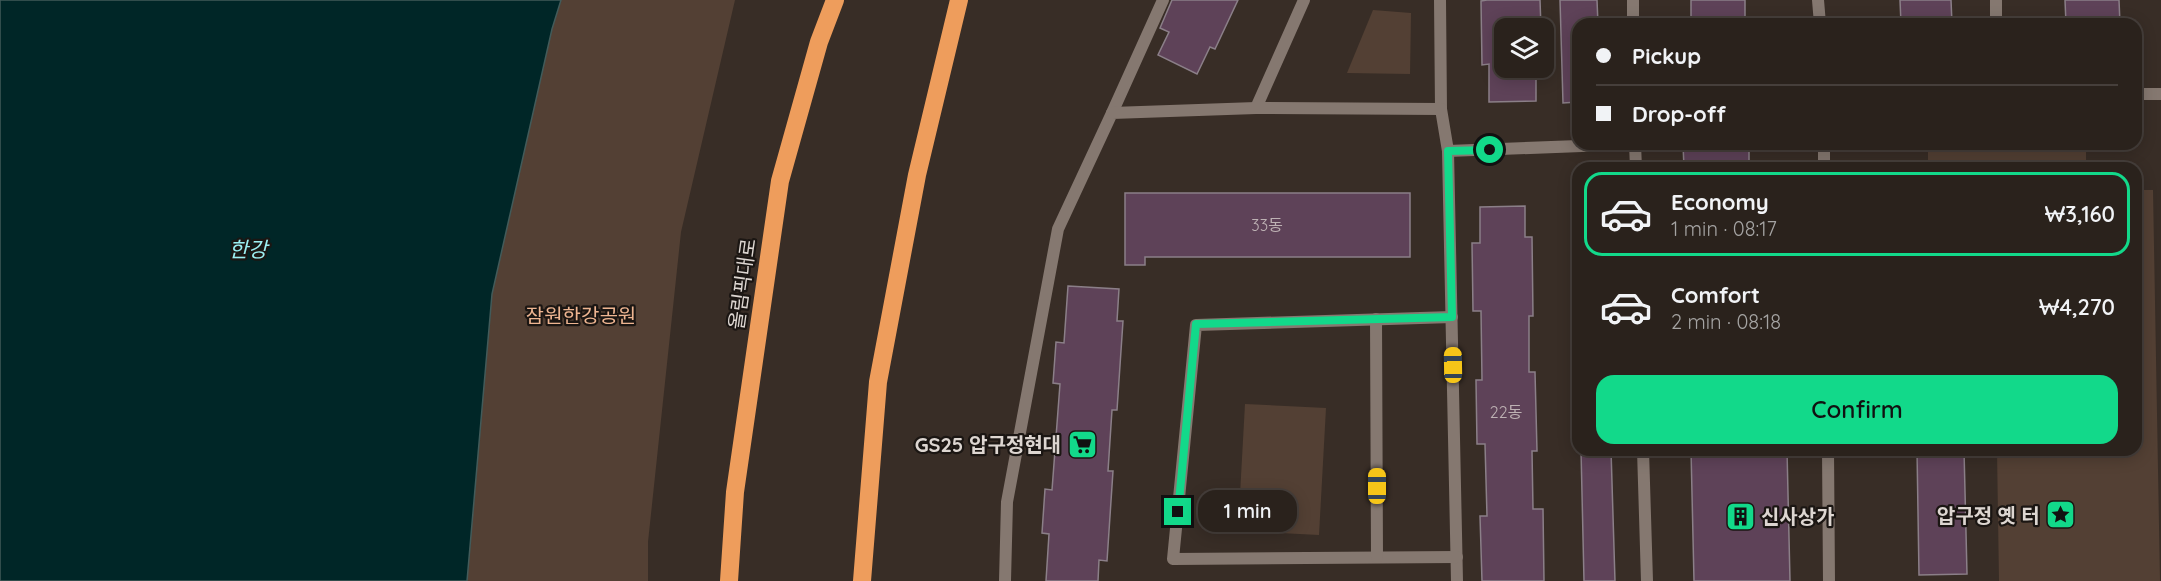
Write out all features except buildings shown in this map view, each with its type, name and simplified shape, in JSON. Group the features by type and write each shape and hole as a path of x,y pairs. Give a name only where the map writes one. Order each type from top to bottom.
{"highway":[{"name":"올림픽대로","path":"729,581 735,492 780,181 819,42 835,0"},
{"path":"862,581 878,382 917,175 959,0"}],"street":[{"path":"1005,581 1007,502 1058,229 1163,0"},
{"path":"1256,108 1304,0"},
{"path":"1440,0 1441,109 1448,151 1457,581"},
{"path":"1633,0 1634,18"},
{"path":"1818,0 1820,18"},
{"path":"1996,0 1996,18"},
{"path":"2142,94 2161,94"},
{"path":"1112,113 1256,108 1441,109"},
{"path":"1448,151 1572,146"},
{"path":"1452,317 1196,324 1173,559 1457,557"},
{"path":"1376,319 1377,557"},
{"path":"1643,456 1647,581"},
{"path":"1828,456 1829,581"}],"green space":[{"name":"잠원한강공원","path":"561,0 735,0 681,232 648,542 648,581 467,581 492,293 552,29"},
{"path":"1373,10 1411,13 1410,74 1347,73"},
{"path":"1928,150 2086,150 2086,162 1928,162"},
{"path":"2142,190 2153,190 2160,581 1999,581 1997,456 2142,456"},
{"path":"1245,404 1326,408 1319,535 1238,531"}],"water":[{"name":"한강","path":"0,0 561,0 552,29 492,294 467,581 0,581"}],"place":[{"name":"GS25 압구정현대","path":"1082,444"},
{"name":"압구정 옛 터","path":"2061,515"},
{"name":"신사상가","path":"1740,516"}],"route":[{"path":"1178,512 1196,324 1452,317 1448,151 1490,150"}]}
